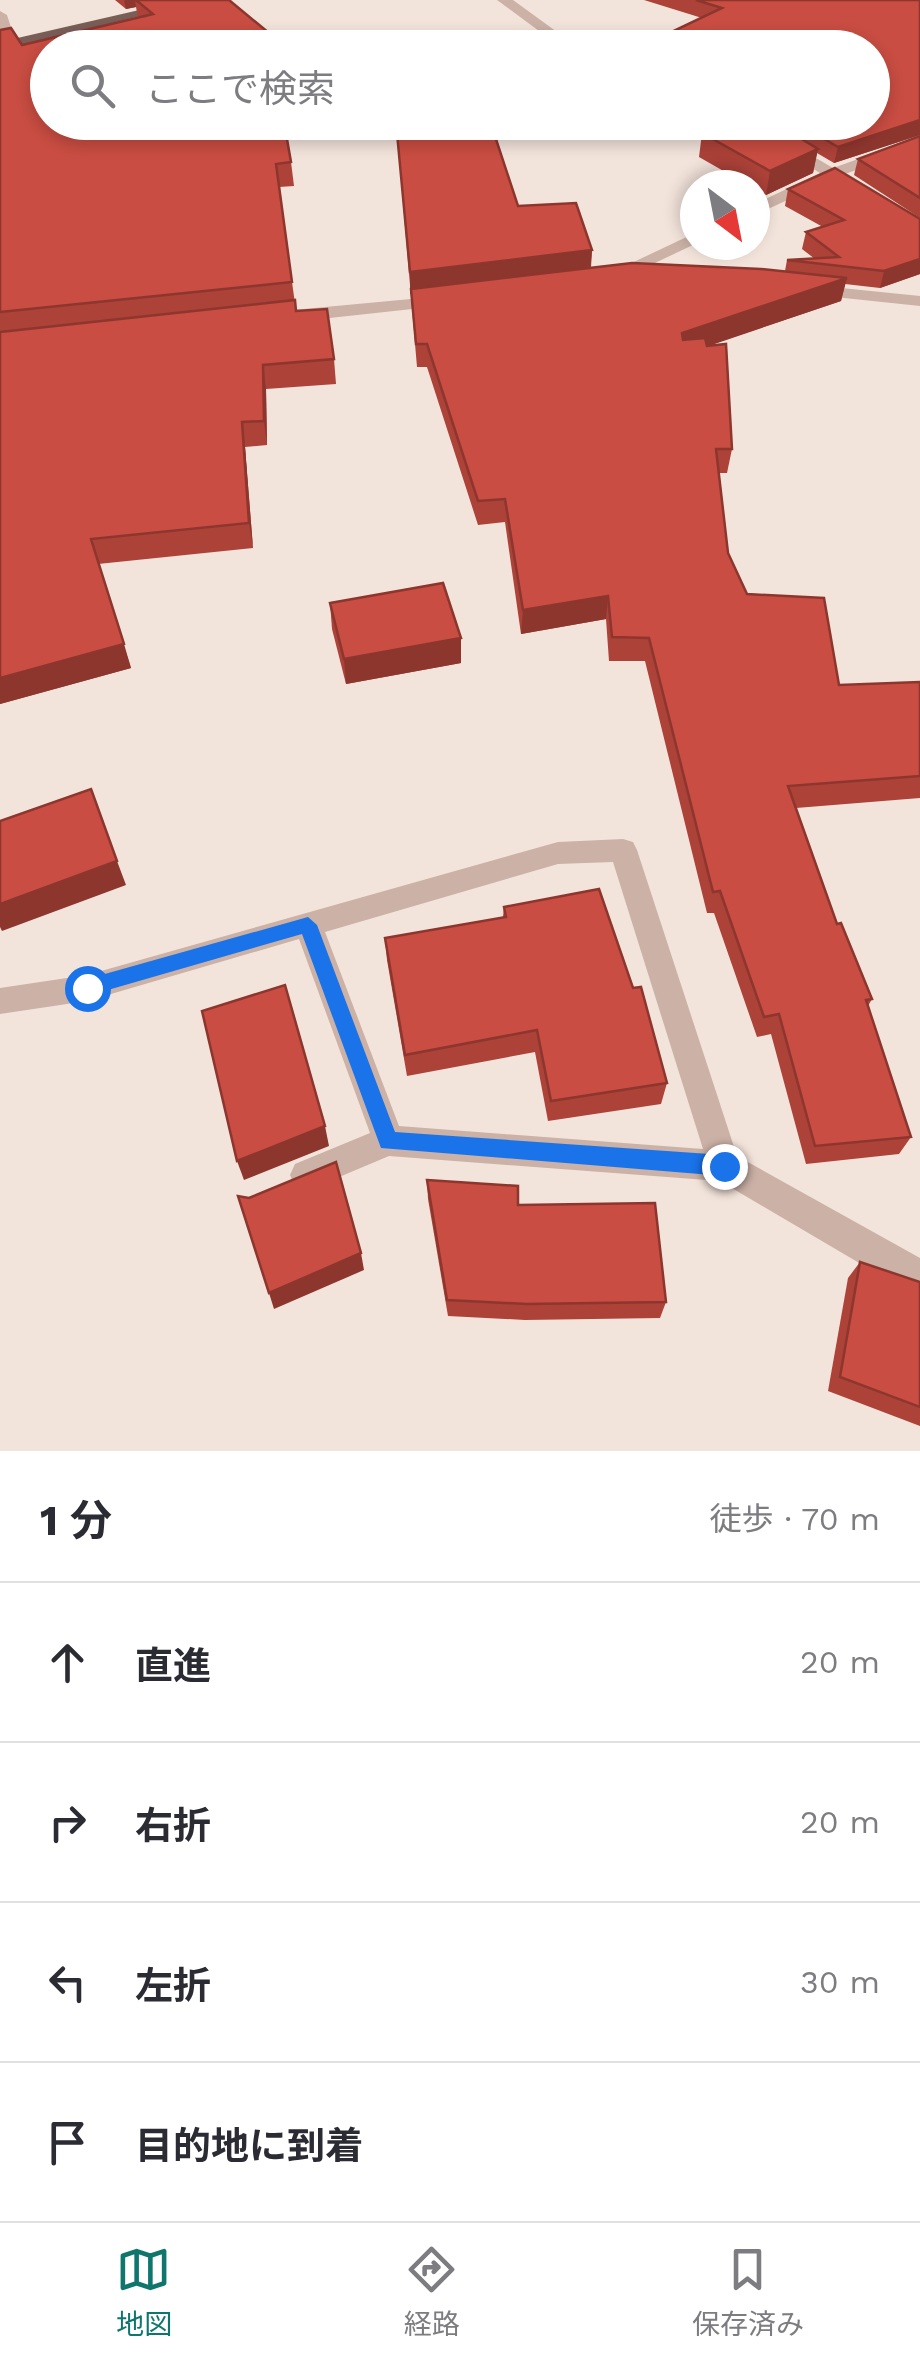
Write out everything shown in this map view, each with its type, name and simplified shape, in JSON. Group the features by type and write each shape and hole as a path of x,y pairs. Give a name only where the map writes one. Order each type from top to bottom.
{"main road":[{"path":"68,30 200,0"}],"street":[{"path":"504,0 546,30"},
{"path":"0,15 6,44"},
{"path":"775,140 877,201"},
{"path":"770,203 834,173 920,142"},
{"path":"649,278 604,278 680,245"},
{"path":"797,288 920,301"},
{"path":"273,318 465,298"},
{"path":"0,1001 87,988 558,853 624,850 724,1166"},
{"path":"308,925 389,1141"},
{"path":"271,1190 389,1141 724,1166 912,1275 920,1275"}],"building":[{"path":"136,0 229,0 265,30 85,30 153,14"},
{"path":"696,0 920,0 920,120 890,130 890,30 675,30 722,8"},
{"path":"11,28 22,45 30,43 30,140 287,140 291,162 276,164 292,282 0,312 0,30"},
{"path":"920,136 920,198 858,159"},
{"path":"398,140 496,140 518,206 576,203 592,250 410,272"},
{"path":"715,140 803,140 818,149 770,171"},
{"path":"826,140 859,140 838,147"},
{"path":"835,168 920,219 920,259 884,271 787,260 839,257 806,232 844,220 788,189"},
{"path":"632,263 847,278 682,333 683,340 705,338 707,346 726,344 732,449 716,449 728,553 747,594 824,598 839,685 920,682 920,776 788,786 837,924 841,923 872,999 866,1000 911,1137 815,1146 779,1014 764,1017 720,891 713,892 649,638 612,637 608,596 523,610 505,499 478,501 427,344 416,344 411,289"},
{"path":"295,300 296,311 327,309 334,359 263,365 264,421 242,422 249,523 91,539 124,644 0,678 0,332"},
{"path":"443,583 461,638 344,659 330,603"},
{"path":"91,789 117,861 0,904 0,821"},
{"path":"599,889 633,988 641,987 667,1083 551,1101 537,1030 405,1055 385,938 506,917 504,907"},
{"path":"285,985 325,1126 237,1161 202,1011"},
{"path":"336,1162 361,1253 269,1293 238,1196 249,1198"},
{"path":"427,1180 518,1186 518,1205 655,1203 666,1302 527,1304 447,1300"},
{"path":"860,1262 920,1282 920,1407 840,1377"}],"route":[{"path":"87,988 308,925 389,1141 724,1166"}]}
